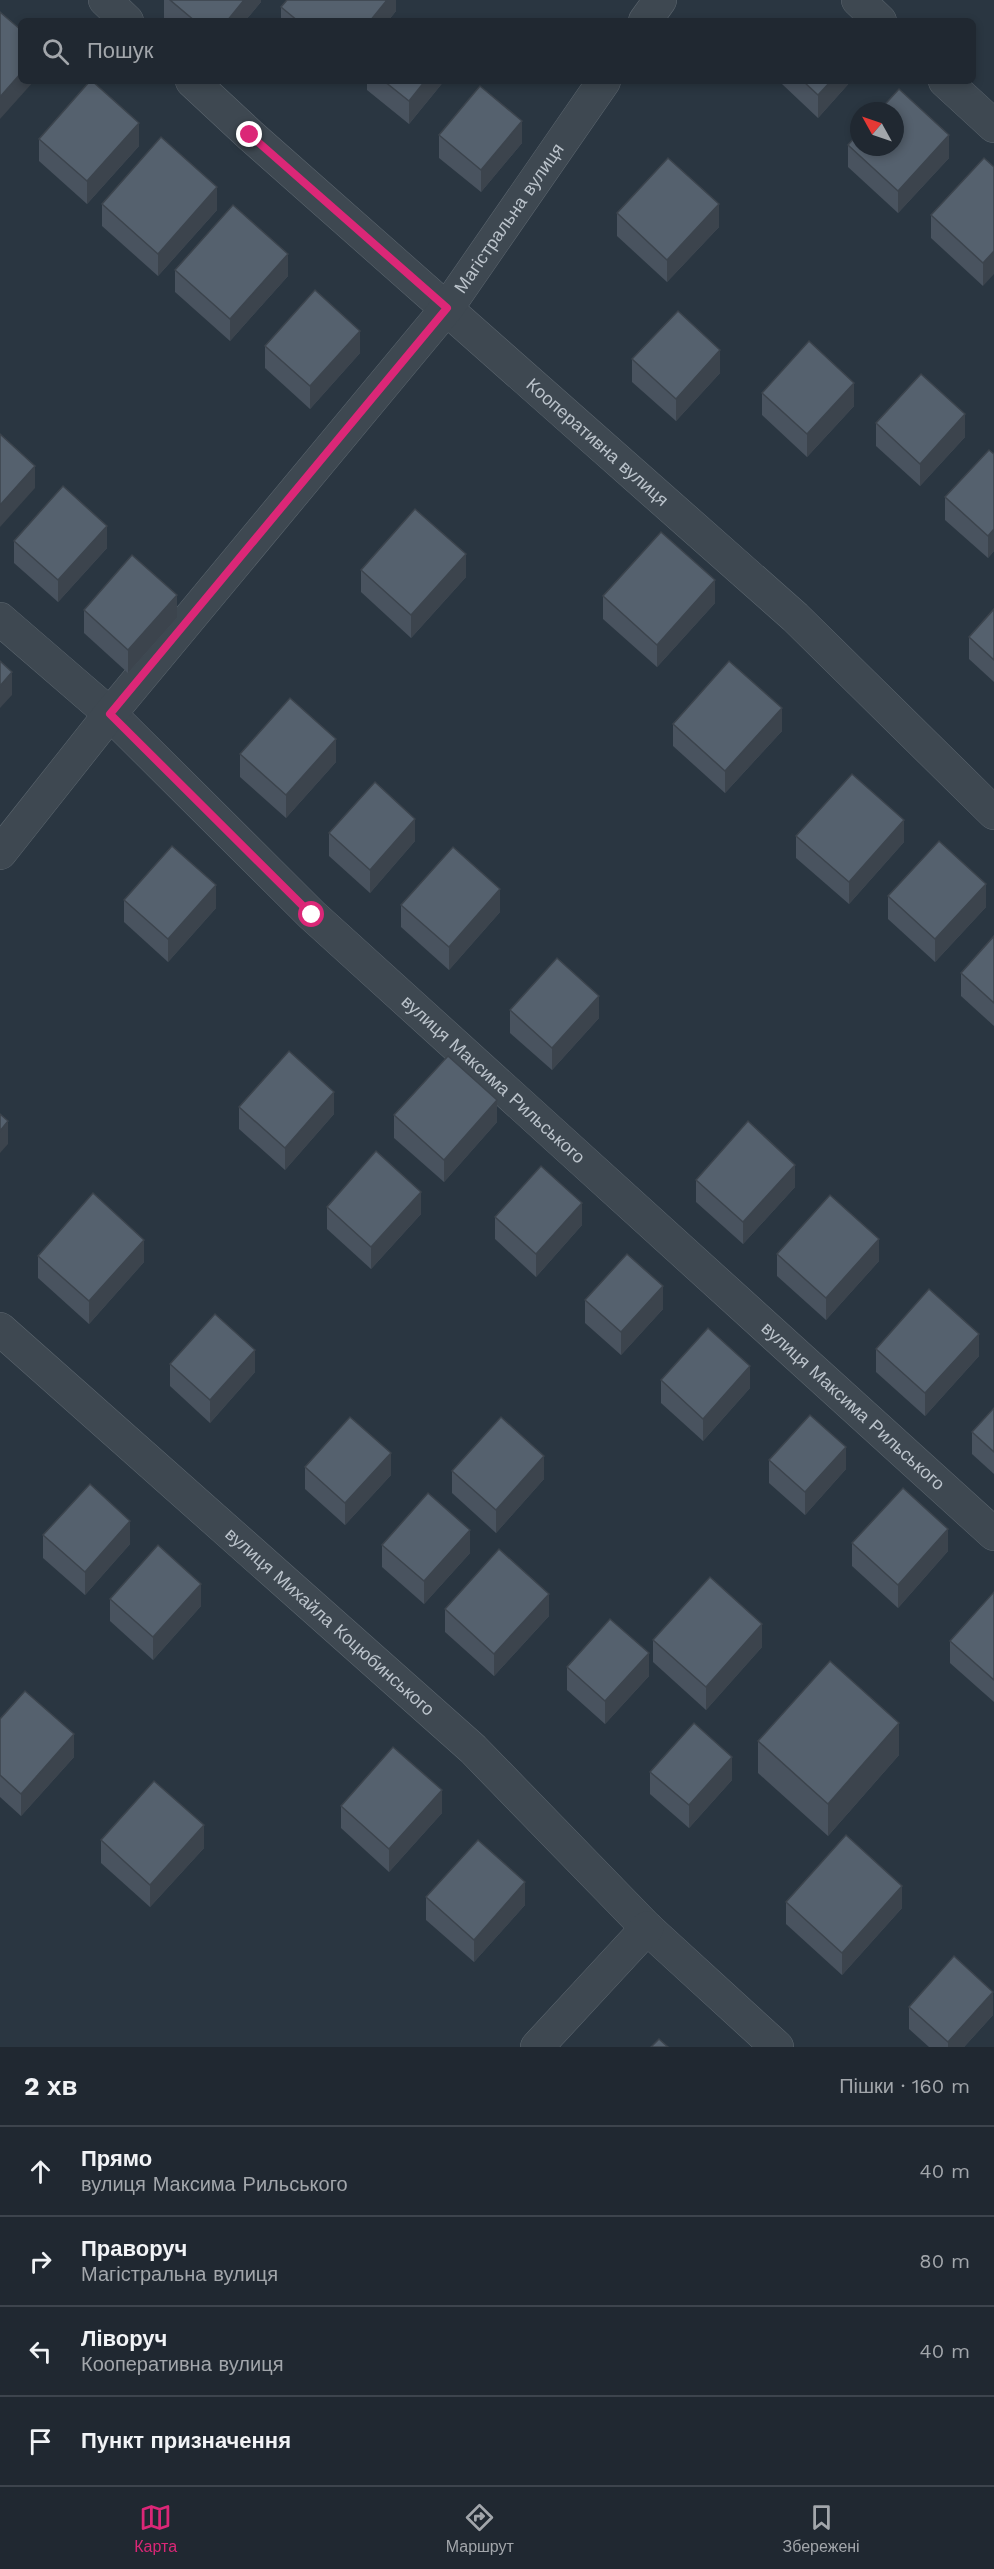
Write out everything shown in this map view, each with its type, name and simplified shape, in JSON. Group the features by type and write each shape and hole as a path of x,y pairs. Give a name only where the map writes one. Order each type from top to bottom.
{"street":[{"path":"105,0 124,18"},
{"path":"647,18 660,0"},
{"path":"858,0 877,18"},
{"name":"Кооперативна вулиця","path":"195,84 795,617 994,813"},
{"name":"Магістральна вулиця","path":"0,853 110,714 447,308 602,84"},
{"path":"948,84 994,126"},
{"name":"вулиця Максима Рильського","path":"0,619 110,714 312,915 994,1534"},
{"name":"вулиця Михайла Коцюбинського","path":"0,1329 473,1749 647,1928 777,2047"},
{"path":"537,2047 647,1928"}],"building":[{"path":"170,0 244,0 229,18 191,18"},
{"path":"287,0 387,0 372,18 294,18 281,7"},
{"path":"0,12 18,27 18,76 0,97"},
{"path":"87,84 95,84 139,123 87,181 39,139"},
{"path":"388,84 423,84 409,101"},
{"path":"806,84 828,84 818,95"},
{"path":"480,86 522,121 481,170 439,135"},
{"path":"899,89 949,135 898,191 860,156 904,156 904,102 887,102"},
{"path":"161,137 217,187 158,254 102,204"},
{"path":"668,158 719,204 667,260 617,213"},
{"path":"984,158 994,167 994,251 983,263 931,215"},
{"path":"233,205 288,254 230,319 175,270"},
{"path":"315,290 360,331 310,386 265,346"},
{"path":"678,311 720,350 676,399 632,359"},
{"path":"809,341 854,383 807,434 762,393"},
{"path":"921,374 965,414 920,464 876,423"},
{"path":"0,434 35,466 0,505"},
{"path":"989,450 994,454 994,529 988,536 945,497"},
{"path":"63,486 107,526 58,580 14,541"},
{"path":"415,509 466,554 411,615 361,570"},
{"path":"661,532 715,580 657,645 603,596"},
{"path":"132,555 177,595 128,650 84,610"},
{"path":"994,609 994,660 969,637"},
{"path":"0,661 12,672 0,686"},
{"path":"729,661 782,708 725,771 673,724"},
{"path":"290,698 336,739 286,795 240,754"},
{"path":"852,774 904,820 849,882 796,836"},
{"path":"375,782 415,819 370,870 329,833"},
{"path":"939,841 986,884 935,939 888,896"},
{"path":"172,846 216,885 168,939 124,900"},
{"path":"453,847 500,889 449,947 401,905"},
{"path":"994,936 994,1003 961,973"},
{"path":"557,958 599,996 552,1048 510,1010"},
{"path":"289,1051 334,1092 285,1148 239,1107"},
{"path":"448,1056 497,1100 444,1160 394,1115"},
{"path":"0,1114 8,1121 0,1131"},
{"path":"748,1121 795,1165 743,1222 696,1180"},
{"path":"376,1151 421,1192 371,1247 327,1207"},
{"path":"541,1166 582,1203 536,1254 495,1217"},
{"path":"93,1193 144,1240 89,1301 38,1256"},
{"path":"830,1195 879,1239 826,1298 777,1254"},
{"path":"627,1254 663,1286 621,1332 585,1300"},
{"path":"929,1289 979,1334 925,1393 876,1349"},
{"path":"215,1314 255,1350 210,1400 170,1364"},
{"path":"708,1328 750,1366 703,1419 661,1380"},
{"path":"994,1408 994,1452 972,1432"},
{"path":"810,1415 846,1447 805,1492 769,1460"},
{"path":"350,1417 391,1453 345,1503 305,1467"},
{"path":"501,1417 544,1456 496,1510 452,1471"},
{"path":"90,1484 130,1521 85,1572 43,1535"},
{"path":"903,1488 948,1529 898,1585 852,1543"},
{"path":"428,1493 470,1530 424,1581 382,1545"},
{"path":"158,1545 201,1584 153,1637 110,1599"},
{"path":"499,1549 549,1594 494,1654 445,1609"},
{"path":"710,1577 762,1624 706,1687 653,1640"},
{"path":"994,1592 994,1680 950,1641"},
{"path":"610,1619 649,1653 605,1701 567,1667"},
{"path":"830,1661 899,1723 828,1804 758,1741"},
{"path":"25,1691 74,1734 21,1794 0,1775 0,1719"},
{"path":"694,1723 732,1757 689,1805 650,1772"},
{"path":"393,1747 442,1790 389,1849 341,1806"},
{"path":"154,1781 204,1825 150,1885 101,1840"},
{"path":"846,1835 902,1886 842,1953 786,1902"},
{"path":"478,1840 525,1882 474,1940 426,1897"},
{"path":"954,1956 993,1992 948,2042 909,2007"},
{"path":"659,2039 668,2047 651,2047"}],"route":[{"path":"250,135 447,308 110,714 312,915"}]}
